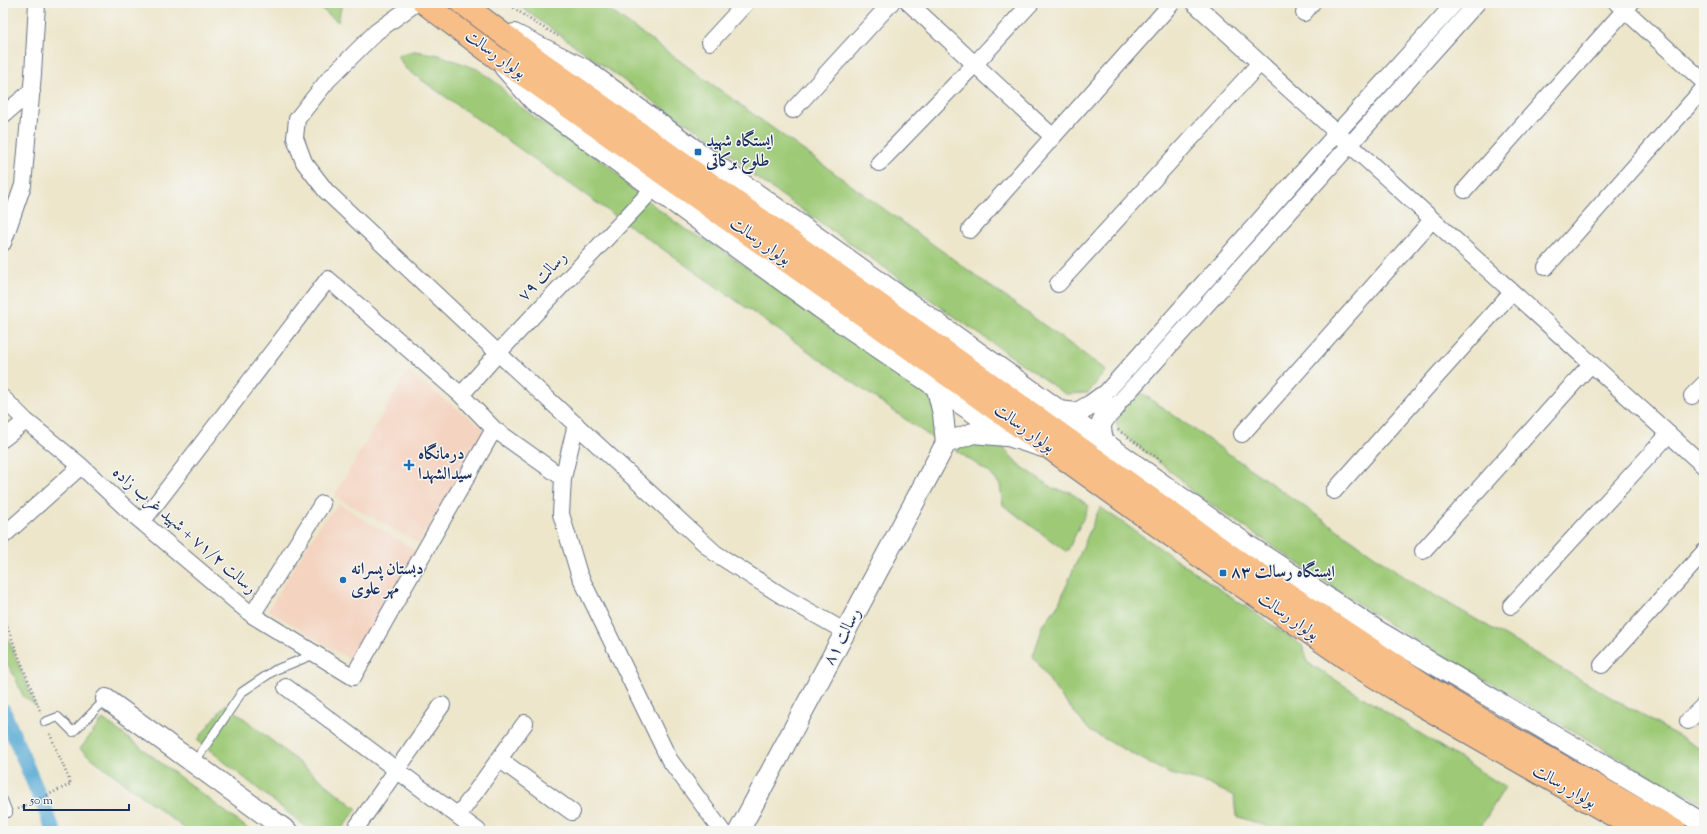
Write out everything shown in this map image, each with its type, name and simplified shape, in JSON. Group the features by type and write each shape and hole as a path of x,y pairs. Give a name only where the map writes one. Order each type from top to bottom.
{"main road":[{"name":"بولوار رسالت","path":"424,3 496,58 531,80 1217,568 1358,666 1421,705 1640,831"},
{"name":"بولوار رسالت","path":"462,3 1241,563 1431,689 1504,733 1676,831"}],"street":[{"path":"3,243 23,185 32,91 37,3"},
{"path":"416,3 376,32 328,80 297,119 295,138 304,162 326,191 498,353 715,552 784,597 846,632"},
{"path":"710,42 746,3"},
{"path":"793,110 891,3"},
{"path":"909,3 1052,136"},
{"path":"879,163 975,64 1031,3"},
{"path":"970,230 1052,136 1172,3"},
{"path":"1194,3 1704,466"},
{"path":"1104,442 1100,429 1108,402 1337,133 1456,3"},
{"path":"1059,411 1077,413 1091,405 1108,402 1350,145 1477,3"},
{"path":"1465,190 1624,5 1704,82"},
{"path":"480,17 584,69 1246,544 1378,631 1704,824"},
{"path":"496,58 534,101 820,308 1008,436"},
{"path":"1058,284 1260,63"},
{"path":"1546,268 1704,88"},
{"path":"3,115 32,91"},
{"name":"رسالت ۷۹","path":"461,395 498,353 654,188"},
{"path":"1242,434 1432,220"},
{"path":"142,522 328,279 461,395 494,430 562,478"},
{"path":"1334,491 1512,292"},
{"path":"1424,551 1591,364"},
{"path":"1692,396 1704,384"},
{"path":"937,389 944,414 946,443 972,433 1008,436 1051,449"},
{"name":"رسالت ۷۱/۲ + شهید غرب زاده","path":"3,398 26,421 81,466 142,522 252,614 353,677 494,430"},
{"path":"3,439 26,421"},
{"path":"576,424 562,478 561,514 579,574 669,759 722,831"},
{"path":"1511,606 1668,434"},
{"name":"رسالت ۸۱","path":"739,831 946,443"},
{"path":"3,536 81,466"},
{"path":"252,614 322,504"},
{"path":"1602,665 1704,552"},
{"path":"286,687 478,831"},
{"path":"106,699 287,831"},
{"path":"354,831 442,705"},
{"path":"1688,721 1704,705"},
{"path":"458,816 525,723"},
{"path":"499,759 572,812"}],"lane":[{"path":"194,763 242,692 275,670 316,654"},
{"path":"45,722 58,717 73,732 106,699"},
{"path":"3,800 8,813"}],"path":[{"path":"3,616 71,784 22,807"}],"shaded area":[{"name":"درمانگاه سیدالشهدا","path":"407,372 487,431 418,543 334,496"},
{"name":"دبستان پسرانه مهر علوی","path":"339,504 416,551 352,661 268,610 319,527"}],"green space":[{"path":"314,3 342,3 338,22"},
{"path":"515,3 600,3 1106,370 1088,393 1065,394 754,176 736,159 704,134 671,114"},
{"path":"414,51 439,55 477,69 498,84 513,101 545,125 566,134 615,171 629,187 686,230 713,244 929,393 938,416 935,440 406,69 397,55"},
{"path":"1136,389 1415,584 1704,751 1704,803 1652,777 1387,623 1190,490 1182,480 1118,431 1116,416"},
{"path":"972,441 994,443 1003,447 1018,464 1054,489 1070,492 1089,506 1067,552 1003,505 1000,485 990,473 955,450"},
{"path":"1100,507 1304,647 1307,662 1505,787 1478,831 1282,831 1236,816 1234,796 1206,783 1170,774 1090,731 1058,693 1033,656 1043,626 1059,603"},
{"path":"3,626 35,705 23,696 15,677 5,660 3,653"},
{"path":"226,704 357,809 340,831 311,831 197,740"},
{"path":"103,719 251,831 188,831 80,749"}],"waterway":[{"path":"3,710 54,831"}],"place":[{"name":"ایستگاه شهید طلوع برکاتی","path":"698,152"},
{"name":"درمانگاه سیدالشهدا","path":"409,465"},
{"name":"ایستگاه رسالت ۸۳","path":"1223,573"},
{"name":"دبستان پسرانه مهر علوی","path":"343,580"}]}
